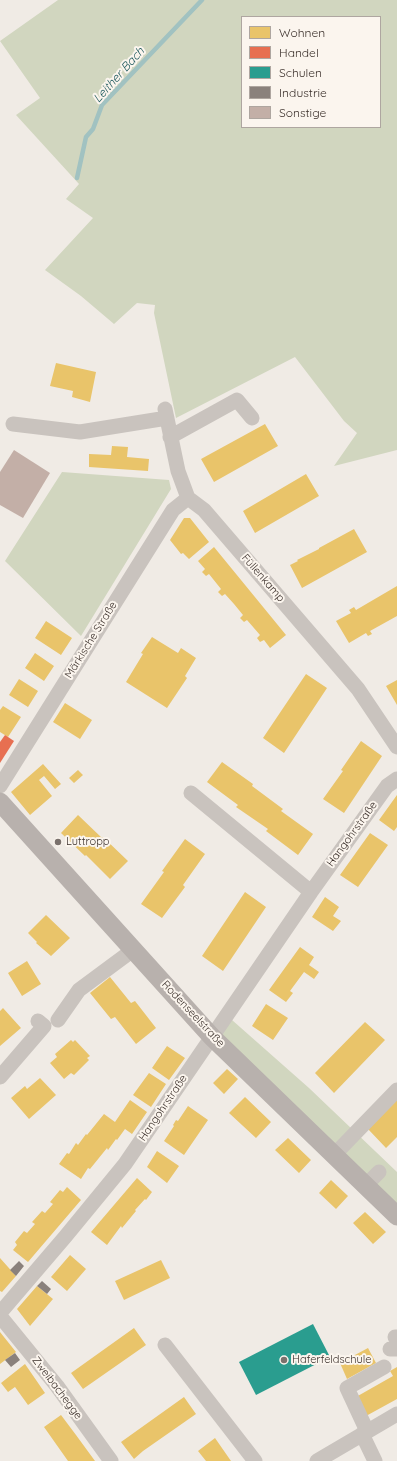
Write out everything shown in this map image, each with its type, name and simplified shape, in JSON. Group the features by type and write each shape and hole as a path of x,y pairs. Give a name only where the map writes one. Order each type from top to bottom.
{"main road":[{"name":"Rodenseelstraße","path":"0,802 212,1037 334,1155 372,1178 397,1216"}],"street":[{"path":"170,437 237,400 252,418"},
{"path":"13,424 80,432 166,413 178,471 188,498"},
{"name":"Füllenkamp","path":"188,498 204,510 306,627 358,689 395,739"},
{"name":"Märkische Straße","path":"0,786 173,510 188,498"},
{"name":"Hangohrstraße","path":"0,1313 125,1164 311,892 387,786 397,779"},
{"path":"191,793 311,892"},
{"path":"58,1020 79,990 133,950"},
{"path":"0,1077 44,1026 38,1021"},
{"path":"334,1155 397,1090"},
{"name":"Zweibachegge","path":"0,1316 57,1386 111,1461"},
{"path":"165,1345 255,1461"},
{"path":"375,1461 347,1388 384,1367"},
{"path":"317,1461 397,1414"}],"green space":[{"path":"58,0 397,0 397,450 334,466 357,433 344,421 295,357 176,418 154,313 155,305 137,303 114,324 81,296 45,270 93,218 66,199 79,184 16,115 40,98 0,41"},
{"path":"62,472 169,480 171,489 81,636 5,561"},
{"path":"232,1020 309,1088 397,1172 397,1213 214,1037"}],"building: Wohnen":[{"path":"56,363 96,372 90,402 72,397 73,391 50,386"},
{"path":"265,424 278,446 214,482 201,459"},
{"path":"112,446 128,447 127,457 149,459 148,471 89,467 89,454 111,455"},
{"path":"306,474 319,496 255,533 243,511"},
{"path":"184,518 190,518 209,542 189,559 183,553 181,554 170,540"},
{"path":"354,529 367,552 302,588 290,565"},
{"path":"214,547 286,635 270,648 264,640 260,642 257,638 260,635 247,620 244,622 240,618 243,615 225,594 222,596 218,592 221,589 209,574 206,576 202,572 205,569 198,561"},
{"path":"397,586 397,616 370,631 372,634 368,636 366,633 349,643 336,621 351,613 349,610 354,607 356,610"},
{"path":"46,621 72,638 61,655 35,638"},
{"path":"152,637 178,653 181,648 196,658 185,676 187,678 167,708 126,682 143,654 141,653"},
{"path":"35,653 54,666 44,681 25,668"},
{"path":"306,674 327,688 284,753 263,738"},
{"path":"19,679 38,691 28,707 9,695"},
{"path":"397,680 397,705 386,686"},
{"path":"65,703 92,720 80,739 53,722"},
{"path":"3,706 21,717 8,737 0,732 0,710"},
{"path":"361,741 382,756 344,813 323,799 343,771 341,770"},
{"path":"222,762 253,784 252,786 283,809 281,811 313,834 298,855 266,831 268,829 236,807 238,805 207,782"},
{"path":"43,764 61,784 55,789 44,776 39,780 52,796 30,815 11,792"},
{"path":"78,770 83,775 74,783 69,778"},
{"path":"397,795 397,827 394,831 379,820"},
{"path":"78,815 128,861 110,879 61,833"},
{"path":"370,833 388,845 358,887 340,875"},
{"path":"185,839 205,854 183,885 185,887 162,918 141,904"},
{"path":"245,892 266,907 223,971 202,956"},
{"path":"325,897 339,907 333,916 341,921 333,931 312,917"},
{"path":"46,915 70,938 51,956 36,943 37,942 28,933"},
{"path":"300,947 314,957 309,965 319,972 314,979 304,972 290,991 293,993 286,1002 269,990"},
{"path":"27,961 41,984 22,996 8,973"},
{"path":"110,977 131,1003 135,1001 156,1028 136,1044 115,1017 111,1019 90,993"},
{"path":"266,1004 288,1018 273,1040 252,1026"},
{"path":"3,1008 21,1028 0,1046 0,1011"},
{"path":"365,1022 385,1040 334,1093 315,1073"},
{"path":"71,1040 73,1042 75,1040 90,1056 87,1058 89,1060 74,1075 71,1073 64,1079 50,1063 57,1057 55,1054"},
{"path":"167,1046 185,1058 169,1080 152,1068"},
{"path":"227,1069 238,1079 224,1094 213,1083"},
{"path":"149,1073 166,1084 151,1107 133,1095"},
{"path":"40,1078 56,1095 29,1119 11,1098 25,1086 27,1089"},
{"path":"245,1097 271,1122 256,1138 229,1113"},
{"path":"397,1099 397,1137 386,1148 368,1129"},
{"path":"130,1100 147,1112 132,1134 125,1129 117,1140 116,1139 108,1150 107,1148 90,1169 88,1168 81,1179 59,1164 67,1153 69,1154 76,1143 78,1145 86,1134 87,1135 104,1114 115,1122"},
{"path":"188,1106 208,1120 184,1155 164,1141 174,1126 173,1125 176,1120 178,1121"},
{"path":"288,1138 311,1160 299,1173 275,1150"},
{"path":"157,1151 179,1166 167,1183 147,1167"},
{"path":"137,1178 152,1192 135,1210 136,1211 122,1228 121,1226 107,1245 91,1232"},
{"path":"331,1180 348,1196 336,1209 319,1193"},
{"path":"67,1187 81,1200 28,1262 13,1250 17,1245 15,1242 24,1231 27,1233 35,1224 32,1222 42,1211 45,1213 53,1204 50,1202 60,1190 63,1192"},
{"path":"365,1212 386,1232 373,1244 353,1223"},
{"path":"70,1255 86,1269 67,1291 51,1277"},
{"path":"0,1258 16,1276 2,1292 0,1291"},
{"path":"161,1260 170,1278 124,1300 115,1281"},
{"path":"37,1286 53,1299 30,1326 17,1309"},
{"path":"134,1328 146,1345 83,1389 71,1373"},
{"path":"0,1332 16,1352 0,1364"},
{"path":"368,1348 376,1363 347,1379 340,1363"},
{"path":"25,1364 45,1393 28,1405 15,1387 8,1392 1,1383"},
{"path":"397,1367 397,1399 366,1416 356,1397 393,1376 390,1371"},
{"path":"184,1397 196,1414 134,1459 121,1442"},
{"path":"61,1415 95,1461 68,1461 44,1427"},
{"path":"215,1438 231,1461 206,1461 198,1451"}],"building: Handel":[{"path":"5,735 14,741 0,763 0,742"}],"building: Schulen":[{"name":"Haferfeldschule","path":"313,1324 330,1357 256,1395 239,1362"}],"building: Industrie":[{"path":"19,1261 24,1266 16,1276 10,1270"},
{"path":"42,1281 51,1289 47,1294 37,1286"},
{"path":"15,1353 20,1360 11,1367 5,1360"}],"building: Sonstige":[{"path":"14,450 50,473 23,518 0,505 0,472"}],"waterway":[{"name":"Leither Bach","path":"77,178 86,137 93,129 102,105 202,0"}],"place":[{"name":"Luttropp","path":"58,842"},
{"name":"Haferfeldschule","path":"284,1360"}]}
